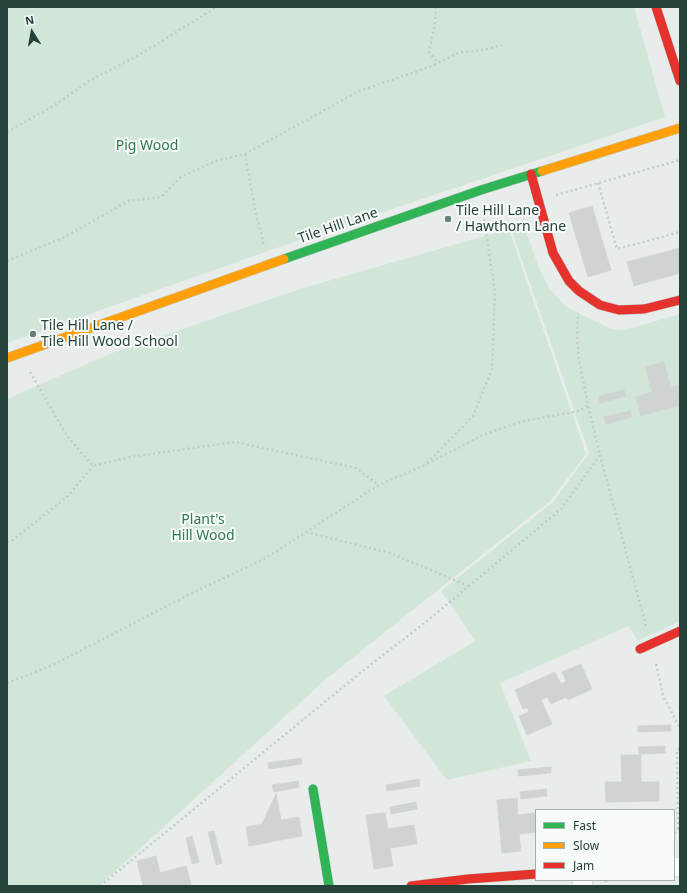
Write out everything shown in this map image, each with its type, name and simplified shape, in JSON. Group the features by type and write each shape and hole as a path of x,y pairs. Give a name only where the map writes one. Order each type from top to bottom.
{"main road":[{"path":"656,7 680,81"},
{"name":"Tile Hill Lane","path":"7,358 531,174 680,128"},
{"path":"531,174 553,253 569,281 579,291 600,305 619,310 644,309 680,300"},
{"path":"640,648 680,631"},
{"path":"313,789 329,886"},
{"path":"411,886 468,879 535,874"}],"path":[{"path":"7,132 55,104 89,81 139,55 217,7"},
{"path":"436,7 435,22 429,52 438,63"},
{"path":"7,260 65,238 128,201 161,197 181,177 215,161 245,154 359,91 438,63 458,52 502,45"},
{"path":"245,154 256,215 264,248"},
{"path":"539,201 680,160"},
{"path":"598,183 616,249 680,232"},
{"path":"425,465 474,416 492,369 495,292 484,219"},
{"path":"579,291 576,337 588,405 651,644 663,696 680,728"},
{"path":"30,372 67,436 93,466"},
{"path":"7,683 53,665 190,594 266,558 379,485 425,465 485,434 523,421 579,411 588,405"},
{"path":"7,542 13,540 67,497 93,466 130,457 235,442 356,468 379,485"},
{"path":"100,886 469,586 561,509 600,455"},
{"path":"305,532 390,554 469,586"},
{"path":"679,830 677,750 680,749"}],"green space":[{"name":"Pig Wood","path":"7,7 634,7 665,117 274,249 7,343"},
{"path":"524,226 541,273 550,289 566,307 611,329 625,330 680,314 680,621 638,641 629,626 500,683 531,761 447,780 384,696 475,641 441,591 553,502 589,453 511,229"},
{"name":"Plant's Hill Wood","path":"509,229 586,454 550,501 326,679 99,886 7,886 7,399 112,353 300,289"}],"building":[{"path":"592,206 611,270 588,277 569,213"},
{"path":"680,248 680,273 634,286 627,262"},
{"path":"664,362 671,388 680,385 680,405 641,416 636,397 652,392 645,367"},
{"path":"624,390 626,396 600,403 599,396"},
{"path":"630,411 632,417 606,424 604,417"},
{"path":"581,664 592,689 568,700 566,697 551,704 547,697 541,700 552,724 527,735 519,716 529,712 527,707 523,709 515,690 555,672 561,684 566,681 562,672"},
{"path":"671,725 671,731 638,732 638,726"},
{"path":"665,746 665,753 639,754 638,747"},
{"path":"621,755 641,755 641,782 659,782 659,801 606,802 605,782 622,782"},
{"path":"301,758 302,764 269,769 268,763"},
{"path":"551,767 551,773 518,776 518,770"},
{"path":"419,779 420,786 387,791 386,785"},
{"path":"298,781 299,787 274,792 272,785"},
{"path":"546,789 547,796 521,799 520,792"},
{"path":"276,794 281,820 299,817 302,836 249,846 246,827 262,824"},
{"path":"517,798 518,815 535,813 535,832 519,834 521,851 502,853 497,800"},
{"path":"416,802 417,809 391,814 390,807"},
{"path":"385,813 388,829 414,825 417,844 390,848 393,866 374,869 366,815"},
{"path":"214,831 222,863 216,865 208,832"},
{"path":"192,836 199,862 192,864 186,838"},
{"path":"156,856 160,873 186,866 191,884 185,886 143,886 137,861"}],"traffic: fast":[{"path":"284,259 481,190 542,171"},
{"path":"313,789 329,886"}],"traffic: slow":[{"path":"542,171 680,128"},
{"path":"7,358 284,259"}],"traffic: jam":[{"path":"656,7 680,81"},
{"path":"531,174 553,253 569,281 579,291 600,305 619,310 644,309 680,300"},
{"path":"640,649 680,631"},
{"path":"411,886 468,879 535,874"}],"place":[{"name":"Tile Hill Lane / Hawthorn Lane","path":"448,219"},
{"name":"Tile Hill Lane / Tile Hill Wood School","path":"33,334"}]}
